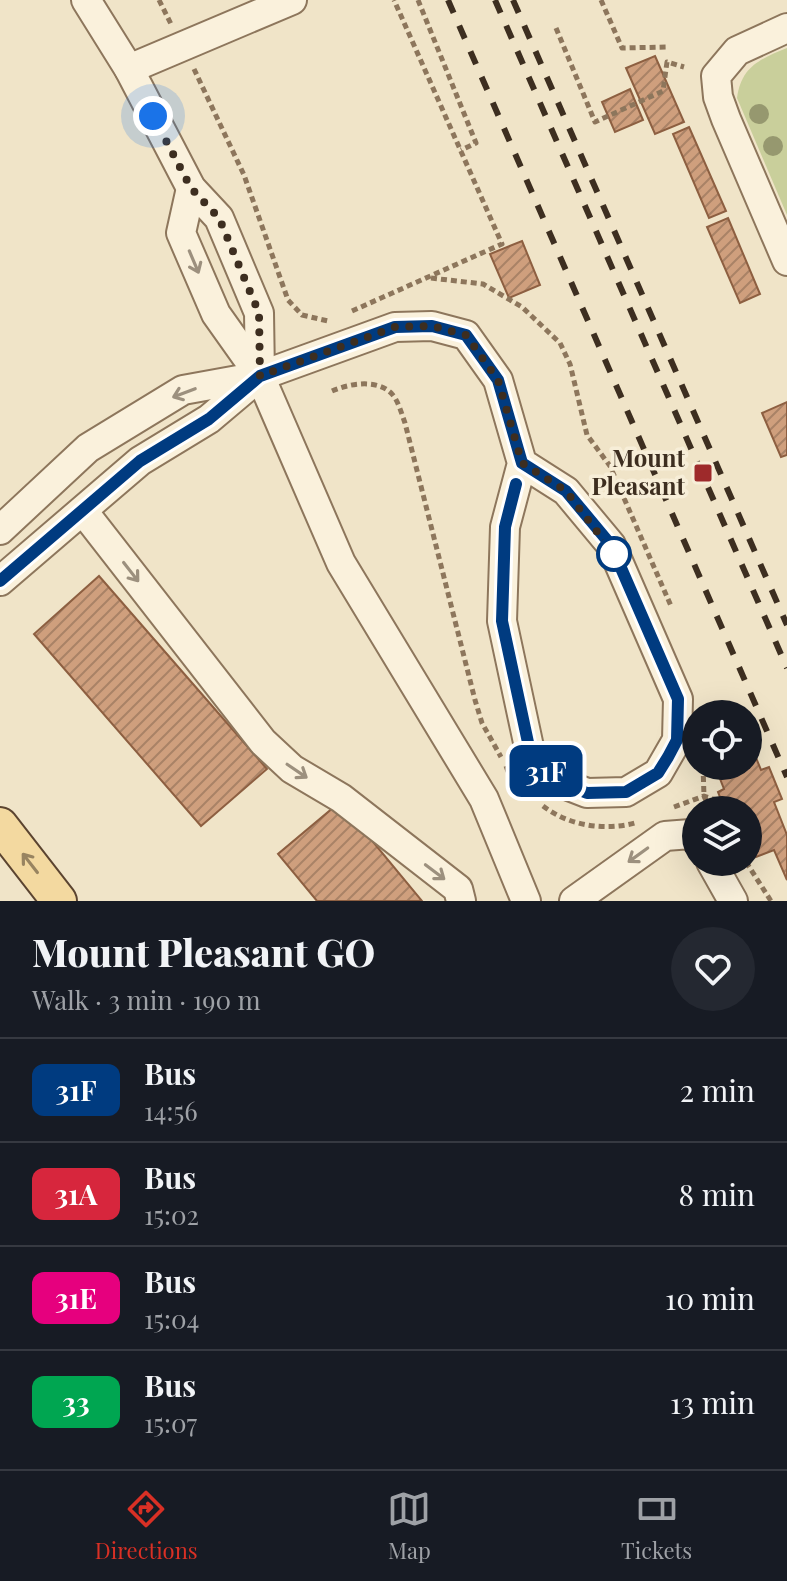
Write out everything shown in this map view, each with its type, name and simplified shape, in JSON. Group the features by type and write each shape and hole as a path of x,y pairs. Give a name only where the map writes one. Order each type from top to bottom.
{"main road":[{"path":"0,825 59,901"}],"street":[{"path":"86,0 129,69 191,188 219,218 259,313 260,376"},
{"path":"129,69 292,0"},
{"path":"787,28 737,51 716,76 718,97 726,119 787,261"},
{"path":"191,188 181,233 216,314 260,376 341,563 484,799 526,901"},
{"path":"0,530 88,448 183,390 260,376 395,327 432,326 466,335 498,380 522,463 505,527 502,621 529,747 551,779 587,793 626,792 658,773 671,751 677,740 678,699 611,545 566,491 522,463"},
{"path":"0,581 140,461 209,419 260,376"},
{"path":"83,511 263,742 292,769 341,798 458,889 461,901"},
{"path":"582,899 665,836 682,832"},
{"path":"719,876 733,901"}],"path":[{"path":"159,0 244,175 288,300 302,315 328,321 502,244 394,0"},
{"path":"418,0 476,143 461,150"},
{"path":"601,0 622,48 668,47"},
{"path":"556,28 595,122 663,91 667,62 684,67"},
{"path":"426,278 483,284 522,307 560,343 574,378 587,435 610,466 672,610"},
{"path":"755,876 771,901"}],"green space":[{"path":"787,48 787,215 737,98 747,71 768,56"}],"building":[{"path":"655,56 684,122 655,134 626,68"},
{"path":"630,89 643,120 615,132 602,102"},
{"path":"689,127 726,211 709,218 673,134"},
{"path":"728,218 760,294 740,303 707,227"},
{"path":"522,241 540,285 509,298 490,254"},
{"path":"787,402 787,455 781,457 762,413"},
{"path":"99,576 267,769 201,826 34,634"},
{"path":"769,767 782,799 774,802 787,835 787,880 774,850 762,855 762,796 720,796 718,792 724,789 720,780 762,780 762,770"},
{"path":"340,802 422,901 317,901 278,854"}],"railway":[{"path":"448,0 787,777"},
{"path":"495,0 787,668"},
{"path":"513,0 787,625"}],"bus line":[{"name":"31F","path":"0,581 140,461 209,419 260,376 328,354 395,327 432,326 466,335 498,380 522,463 566,491 611,545 678,699 677,740 668,757 658,773 626,792 587,793 551,779 529,747 502,621 505,527 516,484"}],"place":[{"name":"Mount Pleasant","path":"703,473"}],"route":[{"path":"153,116 191,188 219,218 259,313 260,376 328,354 395,327 432,326 466,335 498,380 522,463 566,491 611,545 614,554"}]}
